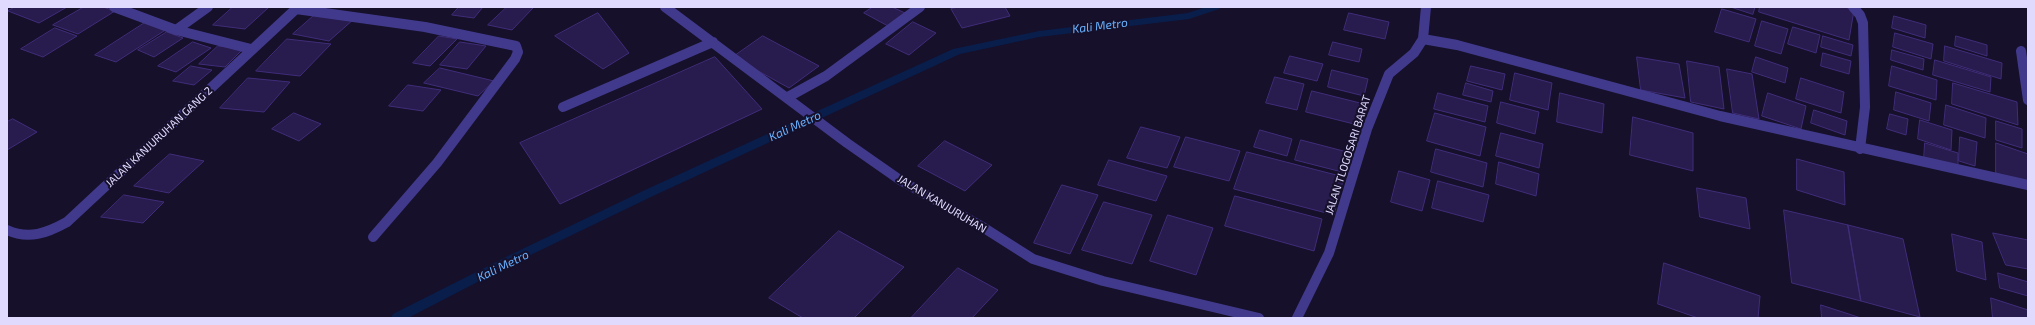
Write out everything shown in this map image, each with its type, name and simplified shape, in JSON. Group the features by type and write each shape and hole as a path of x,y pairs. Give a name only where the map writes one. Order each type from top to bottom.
{"street":[{"path":"114,7 176,30 251,49"},
{"path":"176,30 208,7"},
{"name":"JALAN KANJURUHAN","path":"665,7 847,143 900,180 981,226 1033,259 1103,281 1259,318"},
{"path":"791,100 920,7"},
{"path":"1426,7 1423,39 1457,45 1720,116 2028,186"},
{"path":"1853,7 1860,15 1863,23 1865,107 1860,149"},
{"path":"297,8 425,27 516,46 518,52 515,59 437,163 373,238"},
{"name":"JALAN KANJURUHAN GANG 2","path":"7,230 16,235 29,237 45,234 67,222 192,108 251,49 297,8"},
{"name":"JALAN TLOGOSARI BARAT","path":"1297,318 1329,253 1366,129 1389,74 1414,53 1423,39"},
{"path":"563,107 713,42"},
{"path":"2021,51 2028,100"}],"building":[{"path":"15,7 67,7 39,23 8,11"},
{"path":"84,7 103,7 115,11 78,34 53,25"},
{"path":"233,7 268,8 245,29 213,25"},
{"path":"459,7 483,7 474,18 452,15"},
{"path":"507,7 533,8 512,30 488,25"},
{"path":"873,7 892,7 905,13 888,26 864,13"},
{"path":"959,7 1005,7 1010,16 962,28 951,9"},
{"path":"1731,7 1755,7 1753,14"},
{"path":"1760,7 1845,7 1854,10 1849,40 1759,12"},
{"path":"1722,9 1756,19 1749,42 1715,32"},
{"path":"318,12 354,19 329,41 293,34"},
{"path":"598,13 629,53 603,69 555,36"},
{"path":"1349,13 1389,22 1385,39 1344,30"},
{"path":"1894,16 1926,25 1925,38 1892,28"},
{"path":"1762,21 1788,29 1781,54 1755,46"},
{"path":"146,22 167,29 116,62 95,55"},
{"path":"913,22 936,33 909,55 886,44"},
{"path":"1793,27 1820,35 1816,53 1788,44"},
{"path":"55,28 77,36 43,57 21,49"},
{"path":"167,32 183,38 154,57 138,50"},
{"path":"1895,33 1933,44 1931,59 1893,47"},
{"path":"439,36 457,39 430,66 413,63"},
{"path":"763,36 819,66 789,88 733,57"},
{"path":"1823,36 1853,45 1851,56 1821,47"},
{"path":"1956,36 1987,45 1987,56 1955,46"},
{"path":"287,39 331,44 300,76 256,71"},
{"path":"193,42 211,48 176,72 158,66"},
{"path":"460,42 486,46 467,69 440,65"},
{"path":"1333,42 1362,49 1359,62 1329,55"},
{"path":"218,46 243,49 225,67 199,64"},
{"path":"1945,46 2002,63 2001,79 1944,61"},
{"path":"1892,50 1924,59 1923,70 1891,60"},
{"path":"1823,53 1851,61 1849,74 1821,66"},
{"path":"1290,56 1323,64 1317,81 1284,73"},
{"path":"715,57 762,109 560,204 520,143"},
{"path":"1637,57 1679,64 1685,98 1641,90"},
{"path":"1756,57 1788,68 1785,83 1752,72"},
{"path":"1935,60 1991,77 1990,92 1933,75"},
{"path":"1687,61 1719,67 1724,109 1691,102"},
{"path":"191,66 212,70 194,85 173,81"},
{"path":"1471,66 1505,74 1502,90 1467,81"},
{"path":"1892,66 1937,80 1936,100 1889,86"},
{"path":"440,68 494,81 478,96 424,83"},
{"path":"1727,69 1752,74 1759,119 1733,113"},
{"path":"1332,70 1368,79 1364,96 1328,87"},
{"path":"1515,73 1552,83 1548,110 1510,100"},
{"path":"1275,77 1304,84 1297,110 1266,103"},
{"path":"248,78 290,82 264,112 220,108"},
{"path":"1801,78 1844,92 1841,113 1796,99"},
{"path":"1466,83 1493,91 1491,102 1463,95"},
{"path":"1953,83 2017,102 2018,125 1952,104"},
{"path":"408,85 441,90 423,111 389,106"},
{"path":"1312,91 1364,104 1358,125 1306,112"},
{"path":"1896,92 1931,103 1929,121 1894,110"},
{"path":"1438,93 1488,106 1485,122 1434,109"},
{"path":"1560,93 1604,104 1602,133 1557,122"},
{"path":"1768,93 1806,106 1801,129 1762,116"},
{"path":"1501,102 1539,112 1535,134 1497,123"},
{"path":"1946,105 1986,118 1985,138 1944,125"},
{"path":"1814,110 1847,121 1845,135 1811,123"},
{"path":"294,113 321,124 299,141 272,129"},
{"path":"1435,113 1486,127 1480,156 1427,141"},
{"path":"1890,114 1908,119 1906,135 1887,129"},
{"path":"1633,117 1693,133 1693,171 1630,155"},
{"path":"13,119 37,132 7,150 7,122"},
{"path":"1920,120 1952,130 1951,150 1918,139"},
{"path":"1996,121 2022,129 2022,148 1996,140"},
{"path":"1141,127 1180,137 1167,168 1127,158"},
{"path":"1260,130 1292,139 1287,156 1254,147"},
{"path":"1501,133 1543,144 1539,168 1496,156"},
{"path":"1186,137 1240,151 1229,181 1174,167"},
{"path":"1960,137 1977,142 1975,166 1959,161"},
{"path":"1301,140 1351,153 1346,173 1295,160"},
{"path":"945,141 992,165 965,191 918,166"},
{"path":"1925,143 1958,153 1958,170 1924,159"},
{"path":"1996,143 2028,154 2028,184 1996,173"},
{"path":"1436,149 1487,163 1483,187 1431,172"},
{"path":"1247,152 1344,177 1334,215 1234,189"},
{"path":"170,154 204,161 169,193 134,186"},
{"path":"1797,159 1844,172 1845,205 1797,190"},
{"path":"1109,160 1167,176 1156,201 1098,185"},
{"path":"1499,162 1539,174 1536,196 1496,184"},
{"path":"1399,171 1430,180 1422,211 1391,202"},
{"path":"1438,181 1489,195 1483,222 1432,208"},
{"path":"1062,185 1098,195 1070,254 1034,243"},
{"path":"1697,188 1746,198 1750,229 1700,217"},
{"path":"124,195 164,202 143,223 101,217"},
{"path":"1235,196 1322,219 1314,251 1225,226"},
{"path":"1104,202 1152,215 1132,264 1082,250"},
{"path":"1784,210 1848,225 1861,301 1792,283"},
{"path":"1168,215 1213,228 1196,275 1150,261"},
{"path":"1848,225 1903,239 1920,317 1861,301"},
{"path":"839,231 904,267 854,318 803,318 769,298"},
{"path":"1993,233 2028,240 2028,269 2006,265"},
{"path":"1952,234 1982,242 1986,280 1957,271"},
{"path":"1664,263 1760,296 1758,318 1698,318 1658,304"},
{"path":"958,268 998,290 972,318 911,318"},
{"path":"1998,273 2028,282 2028,296 2000,288"},
{"path":"1991,298 2028,310 2028,318 1993,318"},
{"path":"1821,305 1861,318 1822,318"}],"waterway":[{"name":"Kali Metro","path":"397,318 514,258 649,193 957,51 1039,34 1189,16 1216,7"}]}
